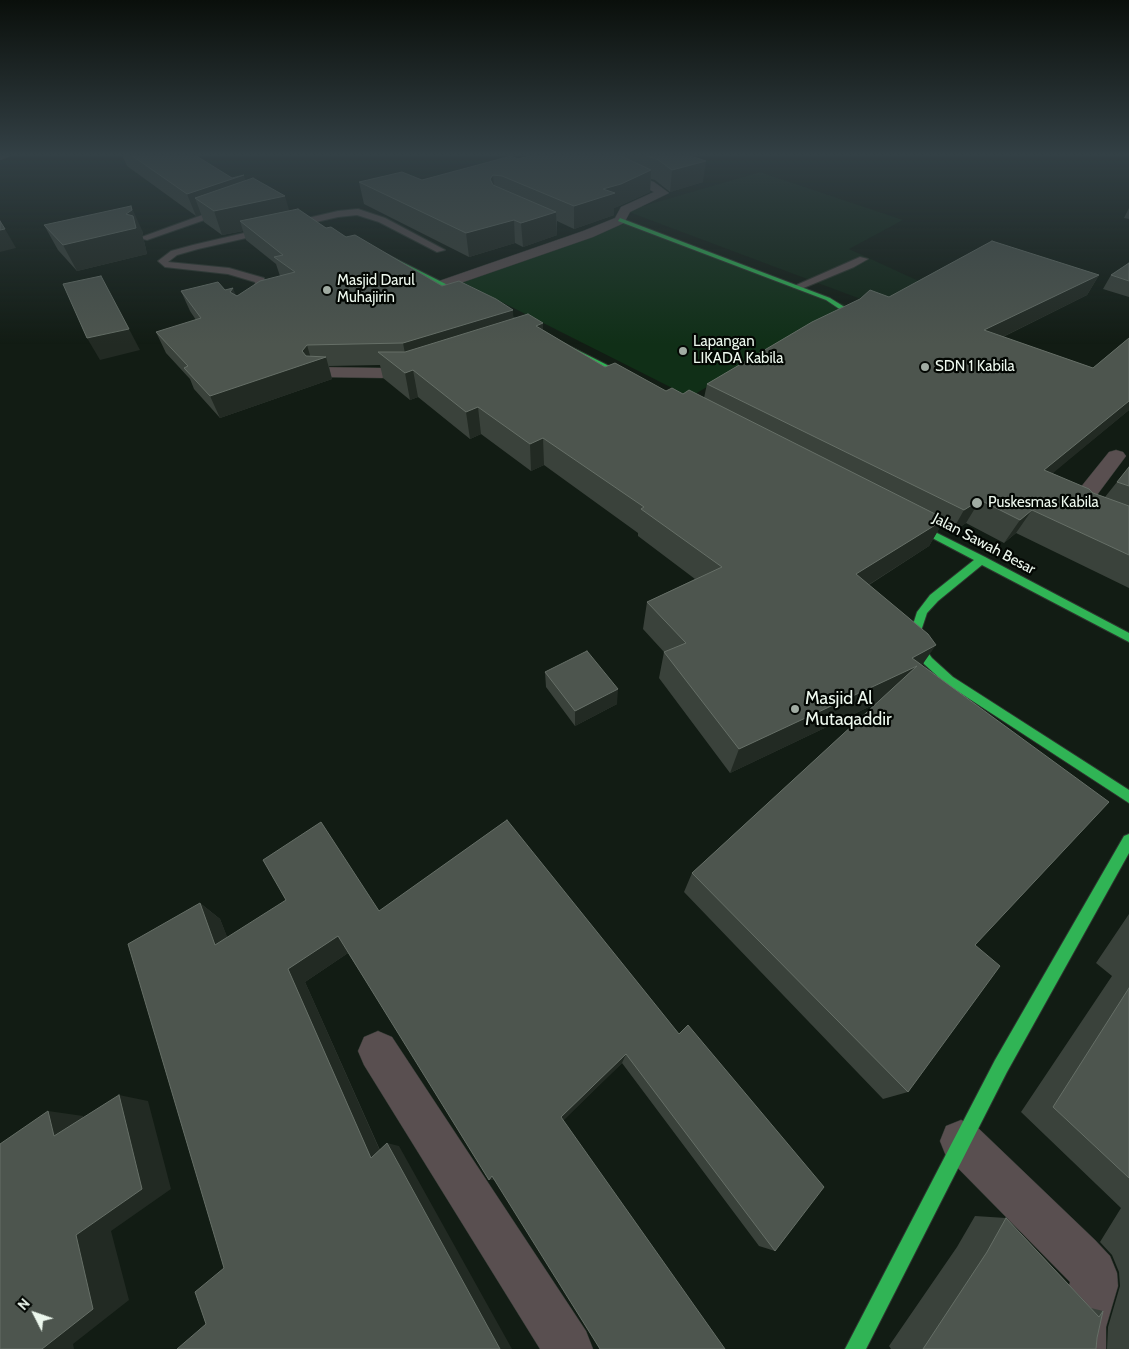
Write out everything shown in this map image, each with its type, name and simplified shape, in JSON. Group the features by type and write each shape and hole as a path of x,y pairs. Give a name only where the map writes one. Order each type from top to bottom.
{"main road":[{"path":"304,218 330,230"},
{"path":"620,220 828,298 848,311 846,315 812,332"},
{"path":"374,251 538,330 652,390"},
{"name":"Jalan Sawah Besar","path":"889,512 982,559 1129,638"},
{"path":"982,559 934,598 922,612 915,634 919,648 928,661 949,680 1129,797"},
{"path":"854,1349 1001,1066 1129,840"}],"street":[{"path":"444,284 578,238 620,220"},
{"path":"560,230 578,238"},
{"path":"511,339 538,330"},
{"path":"320,372 366,373 409,371 440,362"},
{"path":"1116,456 1078,503 1084,509 1129,528"},
{"path":"378,1051 568,1349"},
{"path":"961,1141 1079,1256 1093,1273 1094,1286 1082,1327 1081,1349"}],"lane":[{"path":"144,238 201,218"},
{"path":"252,308 259,303 263,295 260,280 229,271 165,264 162,261 174,253 325,218"},
{"path":"377,218 440,250"},
{"path":"863,259 851,265 797,286 846,266 863,259"}],"shaded area":[{"path":"645,218 897,218 903,220 849,249 923,283 874,304"},
{"name":"Lapangan LIKADA Kabila","path":"629,222 846,305 690,397 460,281"}],"building":[{"path":"76,218 133,218 136,228 63,245 44,225"},
{"path":"255,218 311,218 326,228 331,227 346,237 355,235 442,286 459,281 496,299 513,310 403,343 307,345 302,351 306,356 326,357 210,396 184,368 188,366 156,332 201,318 181,291 218,282 225,290 233,288 230,292 237,296 260,281 295,272 274,257 283,255 240,221"},
{"path":"434,218 537,218 521,223 514,220 466,233"},
{"path":"0,221 5,229 0,230"},
{"path":"992,241 1099,275 984,330 1093,368 1129,338 1129,401 1044,470 1089,489 1093,493 1129,506 1129,555 1032,510 1020,520 980,500 964,510 707,384 812,322 860,299 870,290 889,297"},
{"path":"1129,263 1129,281 1111,275"},
{"path":"101,276 129,329 87,338 63,284"},
{"path":"528,314 543,323 536,326 605,367 615,363 666,391 672,388 683,394 689,390 945,519 856,574 928,634 936,645 912,658 1109,802 975,945 1000,966 908,1092 692,873 917,666 739,749 664,652 686,643 647,602 722,567 641,509 644,507 543,438 530,444 478,407 466,412 413,370 405,373 378,352 405,352"},
{"path":"1129,467 1129,486 1117,482"},
{"path":"587,651 618,689 575,711 545,672"},
{"path":"507,820 679,1034 688,1025 824,1187 775,1251 626,1054 561,1117 725,1349 600,1349 492,1176 489,1180 338,936 288,969 371,1158 387,1143 500,1349 177,1349 206,1324 195,1292 224,1268 128,944 200,903 215,945 286,900 263,860 321,822 379,911"},
{"path":"1129,988 1129,1178 1053,1107"},
{"path":"119,1095 142,1189 76,1235 93,1309 42,1349 0,1349 0,1144 48,1111 54,1136"},
{"path":"1006,1218 1099,1317 1103,1311 1096,1349 923,1349 987,1252"}],"traffic: fast":[{"path":"620,220 828,299 848,311 846,315 821,328"},
{"path":"382,254 641,384"},
{"path":"903,519 1129,638"},
{"path":"982,559 934,598 922,612 915,634 919,648 928,661 949,680 1129,797"},
{"path":"855,1349 1001,1066 1129,840"}],"place":[{"name":"Masjid Darul Muhajirin","path":"327,290"},
{"name":"Lapangan LIKADA Kabila","path":"683,351"},
{"name":"SDN 1 Kabila","path":"925,367"},
{"name":"Puskesmas Kabila","path":"977,503"},
{"name":"Masjid Al Mutaqaddir","path":"795,709"}]}
